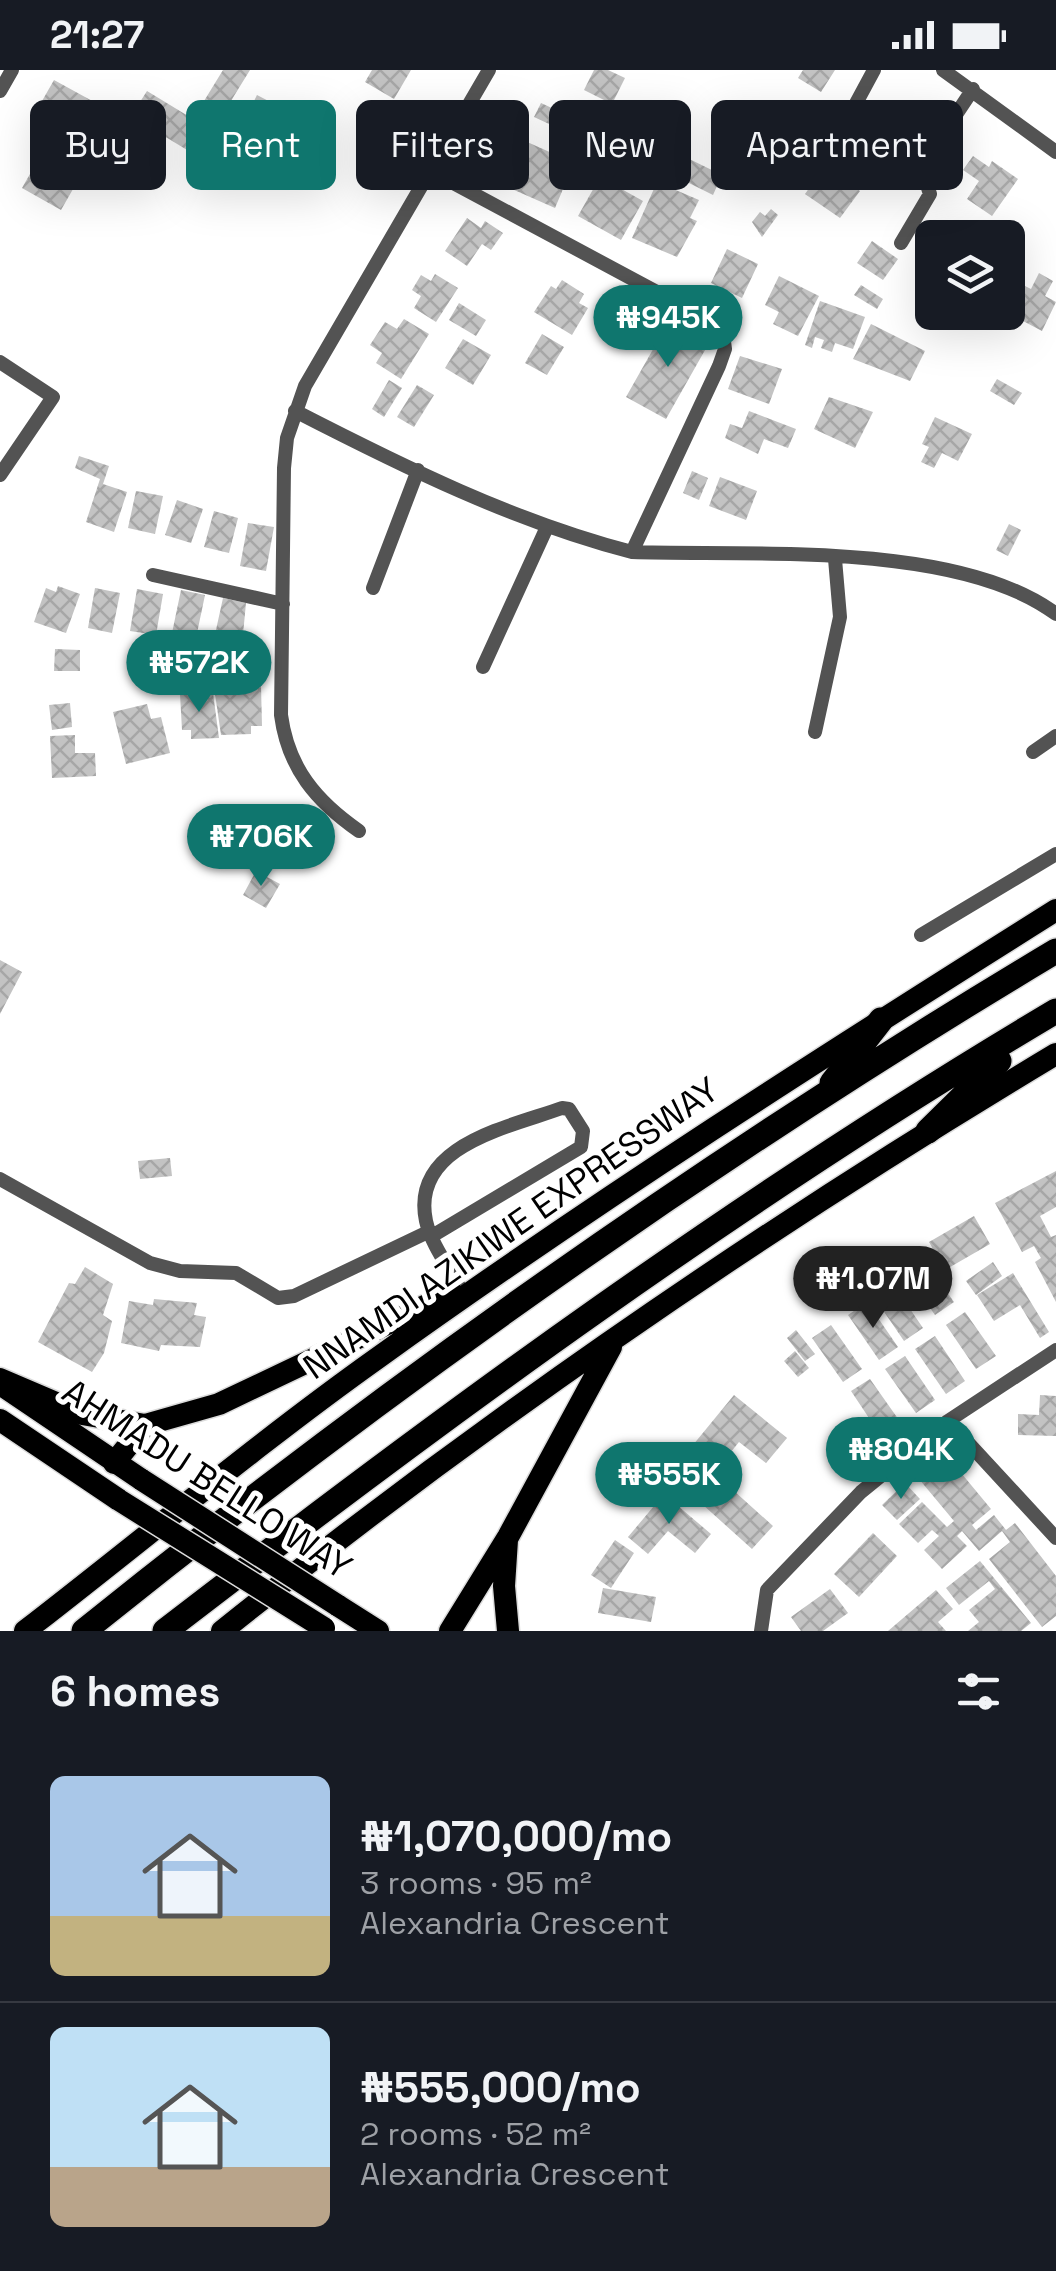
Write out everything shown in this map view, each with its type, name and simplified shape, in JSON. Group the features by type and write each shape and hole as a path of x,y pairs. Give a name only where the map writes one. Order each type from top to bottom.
{"highway":[{"name":"NNAMDI AZIKIWE EXPRESSWAY","path":"84,1631 234,1510 620,1230 820,1098 1056,952"},
{"path":"928,1131 1045,1018"},
{"path":"165,1631 559,1335 758,1200 1045,1018"},
{"path":"820,1098 881,1020"}],"main road":[{"name":"NNAMDI AZIKIWE EXPRESSWAY","path":"26,1631 471,1288 1056,910"},
{"path":"222,1631 436,1468 614,1341 928,1131 1056,1054"},
{"path":"0,1381 82,1414 146,1425 219,1404 471,1288"},
{"path":"450,1631 508,1537 614,1341"},
{"name":"AHMADU BELLO WAY","path":"0,1381 114,1464 378,1631"},
{"name":"AHMADU BELLO WAY","path":"0,1420 119,1500 327,1629"},
{"path":"114,1464 146,1425"},
{"path":"508,1537 504,1586 508,1631"}],"street":[{"path":"0,91 12,70"},
{"path":"472,100 489,70"},
{"path":"858,100 874,70"},
{"path":"943,70 1054,147"},
{"path":"901,243 930,194 921,167 972,88"},
{"path":"359,831 312,791 285,744 281,715 284,468 295,410 420,190"},
{"path":"466,190 722,328 725,349 719,366 632,552"},
{"path":"0,362 53,398 0,475"},
{"path":"295,410 546,527 632,552 884,560 965,573 1016,590 1056,614"},
{"path":"373,588 418,470"},
{"path":"482,668 546,527"},
{"path":"815,732 840,616 835,559"},
{"path":"153,575 283,604"},
{"path":"1032,752 1056,736"},
{"path":"921,934 1056,854"},
{"path":"0,1179 150,1263 180,1271 244,1275 278,1298 294,1296 431,1233 582,1147 583,1130 569,1109 562,1108 448,1152 440,1161 424,1208 431,1233 471,1288"},
{"path":"761,1631 768,1590 861,1492 948,1421 1056,1350"},
{"path":"948,1421 1056,1538"}],"building":[{"path":"223,70 250,70 232,100 205,100"},
{"path":"372,70 411,70 394,99 365,82"},
{"path":"594,70 608,70 625,78 614,100 604,100 584,90"},
{"path":"803,70 835,70 821,92 798,78"},
{"path":"54,80 90,100 43,100"},
{"path":"147,91 162,100 141,100"},
{"path":"166,103 186,115 186,149 166,137"},
{"path":"541,103 549,107 549,124 534,117"},
{"path":"529,143 549,152 549,190 563,190 555,208 514,190 529,190"},
{"path":"973,156 989,167 992,161 1018,179 992,216 967,199 979,181 963,170"},
{"path":"691,160 711,170 713,195 691,184"},
{"path":"30,174 30,190 72,190 61,210 22,188"},
{"path":"593,190 623,190 643,201 621,240 578,216"},
{"path":"653,190 676,190 699,200 690,218 697,221 677,257 632,238"},
{"path":"808,190 860,191 840,218 805,194"},
{"path":"771,209 778,215 762,237 752,222 760,212 765,216"},
{"path":"467,218 481,228 485,221 503,233 491,250 482,244 467,266 445,251"},
{"path":"872,241 898,259 883,280 857,263"},
{"path":"727,249 758,264 742,298 711,283"},
{"path":"1039,273 1053,281 1045,296 1056,302 1042,331 1025,322 1025,286 1031,289"},
{"path":"435,274 458,288 436,322 414,308 421,296 412,290 421,275 431,281"},
{"path":"779,276 819,296 798,336 773,324 779,312 765,305"},
{"path":"562,280 584,294 579,303 588,308 572,335 534,312 551,286 556,289"},
{"path":"861,285 883,299 877,309 854,295"},
{"path":"820,301 865,317 853,349 835,343 832,352 821,348 824,340 815,337 812,348 805,345"},
{"path":"459,303 486,320 476,336 449,320"},
{"path":"404,319 429,334 401,379 376,363 382,353 370,345 385,322 397,329"},
{"path":"669,321 709,343 666,419 626,397"},
{"path":"871,324 925,351 910,381 853,359"},
{"path":"542,334 564,347 547,375 525,363"},
{"path":"463,339 491,355 473,385 445,368"},
{"path":"740,356 782,369 769,404 728,389"},
{"path":"997,379 1022,393 1014,405 990,391"},
{"path":"389,380 402,388 384,417 372,409"},
{"path":"417,385 434,395 414,427 397,417"},
{"path":"829,397 873,412 855,448 814,429"},
{"path":"749,411 796,429 788,448 764,439 758,454 725,438 730,424 742,428"},
{"path":"935,417 972,434 958,461 942,453 934,468 921,462 929,447 922,444"},
{"path":"79,456 109,466 103,484 127,492 114,532 86,522 100,479 75,468"},
{"path":"692,471 708,478 699,500 683,493"},
{"path":"720,477 757,491 746,520 709,506"},
{"path":"136,491 163,496 155,534 128,528"},
{"path":"177,500 203,509 191,543 165,535"},
{"path":"214,511 238,518 229,553 204,547"},
{"path":"248,523 274,527 266,571 240,566"},
{"path":"1009,524 1021,530 1008,556 996,550"},
{"path":"58,586 80,594 66,633 34,622 46,588 56,592"},
{"path":"95,588 120,593 112,633 88,628"},
{"path":"137,589 163,594 156,635 130,631"},
{"path":"181,590 205,595 196,638 172,633"},
{"path":"223,598 246,603 242,645 214,639"},
{"path":"55,649 80,650 80,671 54,671"},
{"path":"261,686 262,726 251,726 251,734 221,735 214,687"},
{"path":"213,693 219,738 191,739 191,730 182,730 180,694"},
{"path":"70,703 72,727 52,730 49,705"},
{"path":"147,704 151,719 161,717 170,753 126,764 113,712"},
{"path":"75,735 75,753 95,753 96,776 52,778 50,736"},
{"path":"256,871 280,884 266,908 243,895"},
{"path":"0,960 22,972 0,1014"},
{"path":"170,1158 172,1176 140,1179 138,1161"},
{"path":"1056,1171 1056,1207 1040,1216 1051,1237 1056,1235 1056,1302 1035,1262 1041,1258 1034,1246 1022,1252 995,1203"},
{"path":"974,1216 990,1244 945,1270 929,1242"},
{"path":"923,1258 954,1302 935,1315 904,1271"},
{"path":"993,1262 1002,1276 976,1295 966,1281"},
{"path":"85,1267 113,1284 103,1315 112,1321 104,1353 92,1372 38,1342 69,1283 75,1284"},
{"path":"1013,1273 1049,1332 1040,1338 1020,1305 994,1321 977,1295"},
{"path":"893,1284 923,1328 904,1341 874,1297"},
{"path":"154,1299 197,1303 194,1315 206,1317 200,1347 161,1345 159,1351 121,1343 129,1301 153,1305"},
{"path":"867,1302 898,1347 879,1360 848,1315"},
{"path":"965,1312 996,1356 976,1369 946,1325"},
{"path":"831,1325 862,1369 843,1382 812,1338"},
{"path":"796,1330 815,1354 805,1361 787,1338"},
{"path":"935,1336 965,1381 946,1394 915,1349"},
{"path":"795,1351 809,1368 798,1377 784,1361"},
{"path":"905,1356 935,1400 916,1413 885,1369"},
{"path":"870,1379 901,1423 881,1436 851,1391"},
{"path":"734,1395 787,1438 766,1463 739,1442 696,1495 670,1473"},
{"path":"1040,1395 1056,1396 1056,1436 1018,1435 1018,1414 1039,1415"},
{"path":"947,1456 991,1509 972,1525 976,1530 994,1515 1006,1530 1015,1523 1056,1576 1056,1616 1042,1627 989,1559 1010,1542 1002,1531 979,1551 962,1531 957,1536 967,1546 942,1569 924,1550 939,1536 932,1530 918,1543 899,1524 922,1502 947,1527 954,1521 919,1479"},
{"path":"723,1481 773,1526 752,1549 702,1504"},
{"path":"905,1483 920,1499 897,1520 882,1505"},
{"path":"664,1494 711,1534 695,1553 668,1531 648,1554 628,1537"},
{"path":"873,1533 897,1556 859,1597 834,1574"},
{"path":"615,1540 634,1553 611,1588 591,1575"},
{"path":"980,1561 1031,1623 1021,1631 968,1631 979,1622 969,1610 995,1589 989,1581 959,1605 946,1588"},
{"path":"603,1588 656,1597 651,1622 598,1613"},
{"path":"830,1589 848,1613 823,1631 801,1631 791,1617"},
{"path":"936,1590 953,1609 938,1622 946,1631 888,1631"}]}
